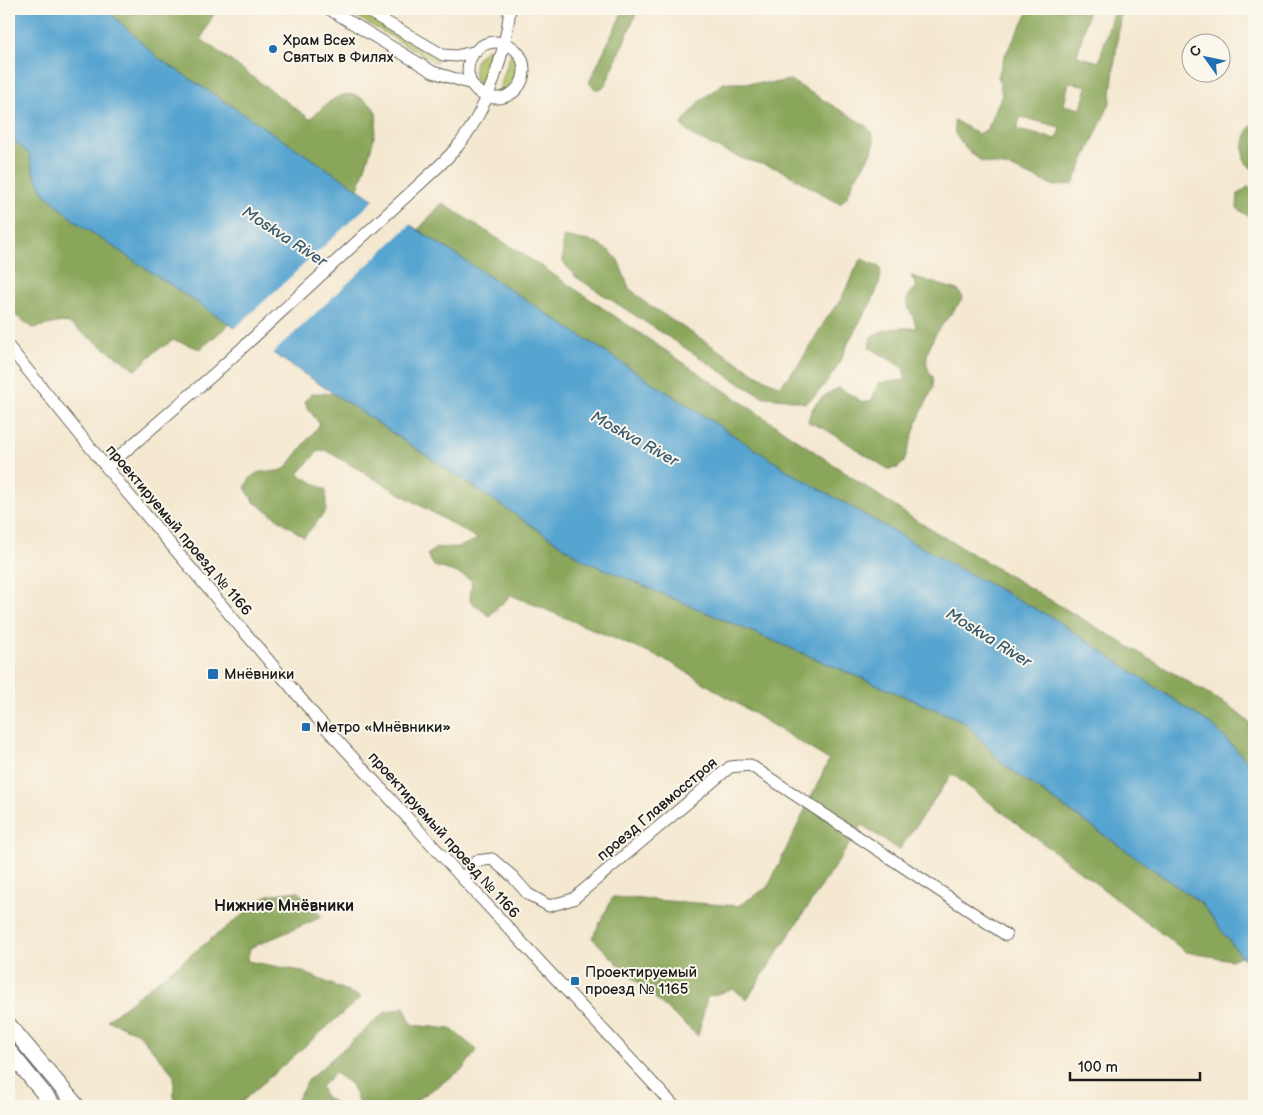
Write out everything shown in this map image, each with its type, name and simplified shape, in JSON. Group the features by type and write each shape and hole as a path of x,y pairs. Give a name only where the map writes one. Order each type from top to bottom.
{"main road":[{"path":"9,1025 77,1106"},
{"path":"9,1052 50,1101"}],"street":[{"path":"329,9 433,72 472,84"},
{"path":"364,9 443,55 456,56 477,50 493,42 513,48 522,61 524,70 519,86 506,96 493,98 476,90 468,72 471,58 477,50"},
{"path":"107,467 214,374 424,180 458,146 468,132 487,96 504,44 510,9"},
{"name":"проектируемый проезд № 1166","path":"9,347 306,705 463,879 674,1106"},
{"name":"проезд Главмосстроя","path":"463,879 476,861 492,859 528,894 549,906 573,899 730,767 750,765 1006,935"},
{"path":"50,1101 59,1085"}],"green space":[{"path":"106,9 216,9 201,39 310,119 328,103 341,96 355,95 365,100 375,111 377,120 367,162 358,189 158,58"},
{"path":"344,9 355,9 439,58 436,63"},
{"path":"624,9 638,9 605,86 597,90 590,84 590,80"},
{"path":"1030,9 1089,9 1077,56 1099,62 1114,9 1121,9 1110,103 1073,184 1055,186 1009,167 982,162 966,149 955,134 954,120 979,134 987,129 1002,95 998,76 1005,55","holes":["1069,82 1087,86 1081,109 1064,105","1020,117 1060,127 1057,139 1017,130"]},
{"path":"493,48 481,87 475,75 475,63 481,54"},
{"path":"511,53 518,65 517,77 510,87 498,93"},
{"path":"790,80 865,125 872,132 874,142 872,152 854,180 847,197 840,204 779,169 741,158 696,138 681,125 699,102 723,83 773,83"},
{"path":"1254,123 1254,171 1244,161 1244,140"},
{"path":"9,136 29,154 33,171 44,193 76,222 230,324 200,349 174,340 157,350 136,370 70,324 62,322 33,328 9,311"},
{"path":"1249,186 1254,191 1254,221 1237,208 1238,194"},
{"path":"442,203 541,266 912,518 1229,706 1254,726 1254,768 1213,726 1051,617 951,564 790,472 418,230"},
{"path":"563,236 594,242 611,252 618,260 629,288 647,304 759,376 780,386 799,364 828,316 840,301 859,262 862,259 880,267 881,275 872,301 835,370 820,391 805,403 764,397 742,385 576,277 563,262"},
{"path":"911,276 959,291 963,298 942,325 930,347 927,357 928,368 933,377 933,388 917,422 904,462 898,468 888,469 825,429 808,422 815,405 828,393 839,388 863,402 872,400 878,383 906,380 903,368 869,347 871,337 882,331 916,328 907,302 911,293 917,287"},
{"path":"311,394 334,394 585,561 965,722 1004,765 1201,903 1241,956 1231,960 1186,952 952,774 899,850 862,825 747,999 733,989 707,997 698,1036 629,975 592,938 613,897 738,906 768,887 829,760 670,662 511,595 489,616 470,601 472,580 455,572 434,566 427,555 436,548 459,547 478,539 325,450 317,452 298,474 326,490 326,511 304,537 254,502 245,488 253,476 257,473 285,469 320,424 307,408 305,401"},
{"path":"298,891 322,917 250,948 247,961 301,971 361,997 237,1106 174,1106 174,1075 138,1033 107,1020 268,895"},
{"path":"404,1007 412,1025 451,1029 477,1050 463,1069 408,1106 360,1106 351,1084 335,1073 321,1087 325,1097 341,1106 293,1106 309,1079 384,1013"}],"water":[{"name":"Moskva River","path":"9,9 106,9 158,58 790,472 951,564 1051,617 1213,726 1254,768 1254,957 1250,963 1241,956 1201,903 1004,765 965,722 585,561 76,222 44,193 33,171 29,154 9,136"}],"pier":[{"path":"376,198 412,223 271,355 233,330"}],"place":[{"name":"Храм Всех Святых в Филях","path":"273,49"},
{"name":"Мнёвники","path":"213,674"},
{"name":"Метро «Мнёвники»","path":"306,727"},
{"name":"Проектируемый проезд № 1165","path":"575,981"}],"district":[{"name":"Нижние Мнёвники","path":"284,905"}]}
